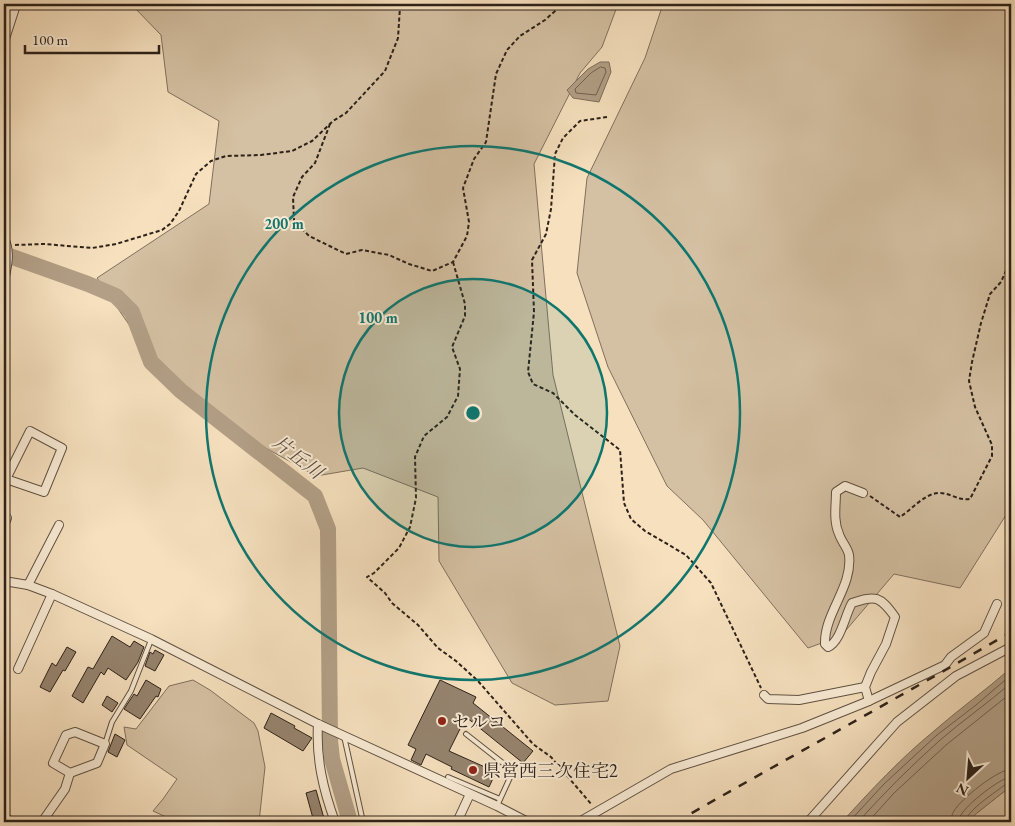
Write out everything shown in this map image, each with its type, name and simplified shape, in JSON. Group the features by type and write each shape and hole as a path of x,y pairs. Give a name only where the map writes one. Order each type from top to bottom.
{"street":[{"path":"4,42 15,8 14,4"},
{"path":"4,282 7,261 6,244"},
{"path":"30,431 62,448 44,492 5,478 30,431"},
{"path":"863,492 846,486 836,492 835,514 838,533 849,554 847,580 830,616 824,636 825,644 828,647 832,645 852,603 870,597 884,602 895,617 886,644 865,687 869,700"},
{"path":"28,585 59,525"},
{"path":"4,581 28,585 52,594 151,640 321,725 470,794 498,803 528,822"},
{"path":"18,669 52,594"},
{"path":"586,821 598,811 672,769 802,728 945,665 951,657 984,633 996,604"},
{"path":"808,822 896,722 956,676 1011,647"},
{"path":"945,665 956,676"},
{"path":"764,694 768,699 799,700 865,687"},
{"path":"321,725 317,742 319,768 335,822"},
{"path":"75,732 105,744 96,763 70,773 53,763 66,735 75,732"},
{"path":"42,822 65,789 70,773"},
{"path":"457,822 470,794"},
{"path":"4,817 12,822"}],"lane":[{"path":"105,744 112,722 131,691 151,640"},
{"path":"342,734 363,822"},
{"path":"448,777 498,803 513,771 466,734"}],"path":[{"path":"6,244 44,244 92,248 116,244 162,230 170,224 179,210 196,174 211,161 226,156 261,155 292,151 312,141 346,112 385,72 398,38 399,4"},
{"path":"330,124 315,163 302,177 292,197 294,220 309,236 346,254 362,250 389,256 432,271 453,262 468,236 469,222 463,188 474,159 486,142 496,74 507,50 520,36 545,20 563,4"},
{"path":"607,117 580,122 563,138 555,154 551,209 546,234 532,260 534,312 528,372 533,384 553,393 575,415 620,450 624,502 631,519 645,531 686,555 711,583 764,694"},
{"path":"863,492 900,517 926,497 939,493 964,500 970,499 992,456 992,445 975,407 969,381 972,362 990,294 1001,282 1011,259"},
{"path":"453,262 465,304 465,316 452,347 460,368 458,396 447,417 424,436 416,457 416,498 410,527 399,548 374,573 367,577 385,593 392,603 418,625 438,648 478,681 533,744 551,758 598,811"}],"shaded area":[{"path":"131,4 618,4 602,47 580,73 534,164 553,375 620,646 608,701 555,705 512,683 439,561 438,497 363,468 316,476 228,427 156,364 97,278 209,204 219,121 168,92 161,35"},
{"path":"663,4 1011,4 1011,507 960,588 894,574 841,636 808,648 703,520 667,486 608,367 577,273 587,178 645,58"},
{"path":"193,680 210,690 254,723 258,731 265,767 259,822 177,822 153,811 177,779 127,745 124,727 136,729 169,686"},
{"path":"1011,786 1011,822 968,822 977,813"}],"water":[{"path":"600,62 609,62 611,72 599,102 573,98 567,90 588,69"},
{"path":"1011,668 1011,786 968,822 842,822 910,752"}],"building":[{"path":"112,636 130,647 134,641 144,647 138,662 126,680 108,668 104,675 101,672 83,703 72,696 88,667 93,669"},
{"path":"67,647 76,652 65,671 63,670 50,692 40,687 52,663 56,666"},
{"path":"155,650 164,655 155,671 145,666 150,652 153,654"},
{"path":"146,680 161,689 158,697 156,696 140,719 124,709 134,694 137,696"},
{"name":"セルコ","path":"440,680 476,697 473,703 533,751 523,763 466,717 449,751 496,772 489,787 451,769 452,767 426,754 421,765 411,760 416,749 408,745"},
{"path":"107,696 118,703 112,712 102,705"},
{"path":"271,713 312,738 303,751 264,728"},
{"path":"115,734 125,740 117,757 108,752"},
{"path":"316,790 325,822 314,822 306,793"}],"waterway":[{"name":"片丘川","path":"4,254 116,296 132,312 151,362 181,391 315,496 328,529 330,740 332,759 350,822"}],"railway":[{"path":"676,822 1011,632"}],"place":[{"name":"セルコ","path":"442,721"},
{"name":"県営西三次住宅2","path":"473,770"}]}
